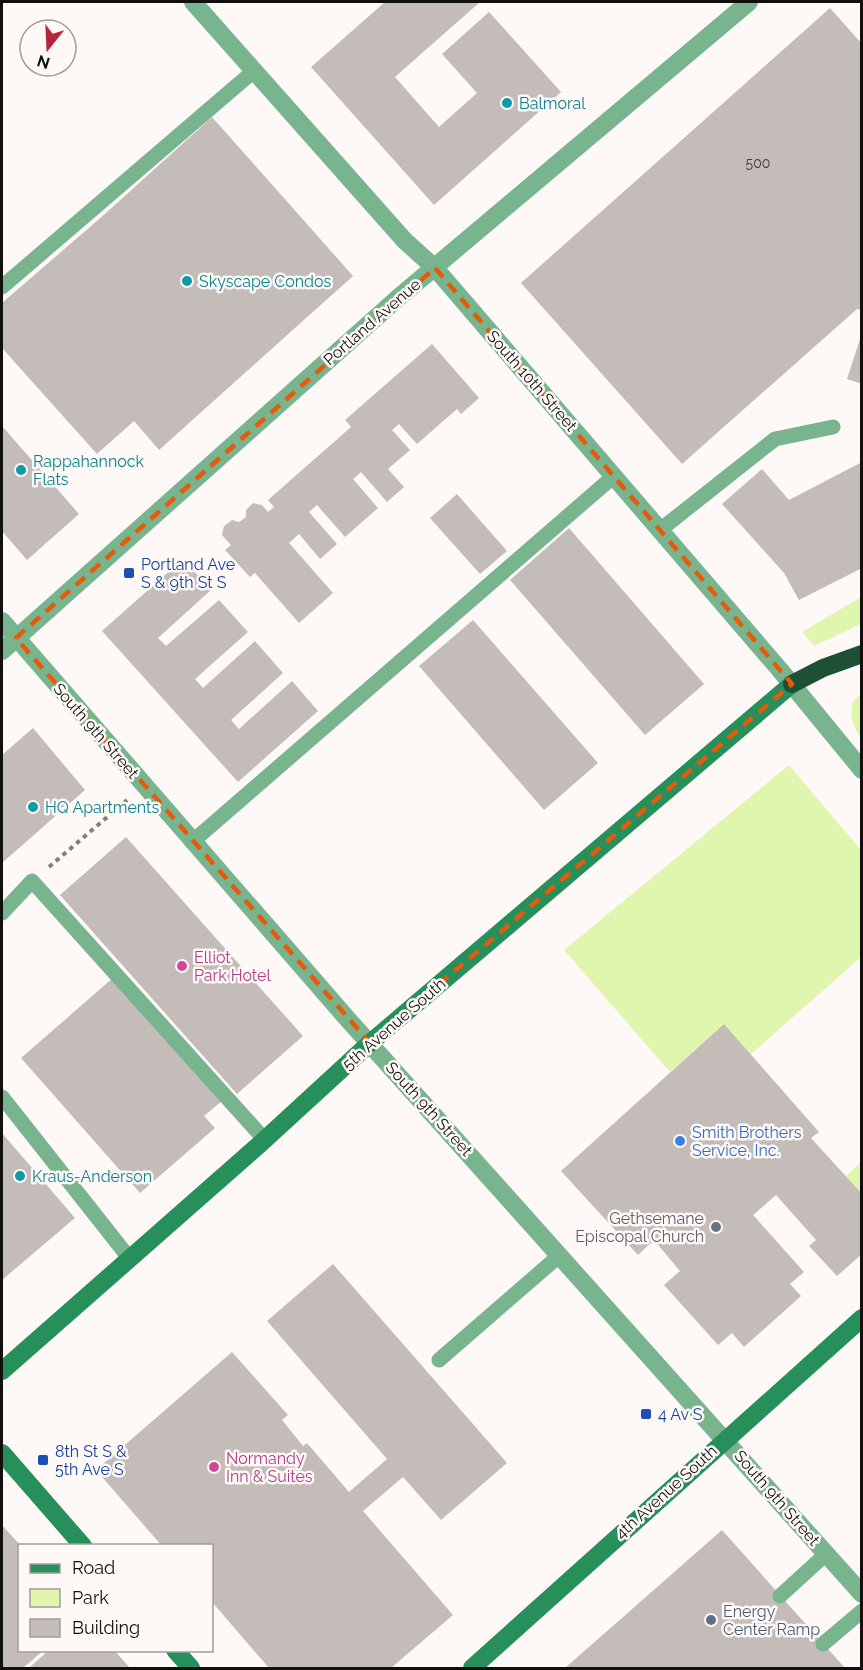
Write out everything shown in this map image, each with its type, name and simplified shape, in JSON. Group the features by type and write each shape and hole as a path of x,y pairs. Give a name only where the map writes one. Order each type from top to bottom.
{"highway":[{"path":"792,684 823,668 861,654"}],"main road":[{"name":"5th Avenue South","path":"2,1371 265,1140 370,1043 792,684"},
{"name":"4th Avenue South","path":"472,1668 861,1318"},
{"path":"2,1453 82,1544"},
{"path":"177,1652 191,1668"}],"street":[{"name":"South 10th Street","path":"193,2 405,241 435,268 792,684 861,770"},
{"name":"Portland Avenue","path":"2,651 389,306 749,2"},
{"name":"South 9th Street","path":"2,621 192,842 725,1438 861,1594"}],"lane":[{"path":"2,288 255,70"},
{"path":"660,530 776,439 833,427"},
{"path":"192,842 614,476"},
{"path":"2,913 32,881 265,1140"},
{"path":"2,1097 130,1259"},
{"path":"439,1360 560,1255"},
{"path":"780,1596 826,1554"},
{"path":"823,1644 861,1611"}],"path":[{"path":"32,881 116,810 142,784"}],"highlighted area":[{"path":"435,268 792,684 370,1043 16,638"}],"green space":[{"path":"861,597 861,624 814,646 802,632"},
{"path":"861,694 861,737 853,725 852,716 853,701"},
{"path":"789,765 861,850 861,957 750,1055 724,1025 670,1072 564,950"},
{"path":"861,1162 861,1194 846,1176"}],"building":[{"name":"Balmoral","path":"385,2 480,2 395,77 439,127 477,93 442,54 489,12 561,92 434,205 311,67"},
{"path":"830,8 862,44 862,310 857,309 682,464 521,283"},
{"name":"Skyscape Condos","path":"212,117 353,276 159,450 134,421 97,454 2,348 2,303"},
{"path":"862,336 862,384 847,379"},
{"path":"432,344 479,398 461,414 457,409 417,444 399,424 392,430 410,450 388,469 404,487 387,502 361,472 353,479 378,508 345,537 317,505 309,512 337,544 320,559 299,534 289,543 333,593 299,623 255,573 250,577 225,550 231,545 222,535 224,526 232,520 239,522 246,517 246,510 253,503 262,505 268,512 274,507 268,500 351,427 345,420"},
{"name":"Rappahannock Flats","path":"2,426 79,514 27,560 2,531"},
{"path":"862,462 862,568 799,600 784,573 722,504 762,469 789,500"},
{"path":"457,494 507,551 480,574 430,518"},
{"path":"569,528 704,684 645,735 510,580"},
{"path":"183,559 211,590 158,638 166,646 219,600 248,632 195,679 203,688 255,641 283,673 231,720 239,729 292,681 318,711 238,782 102,631"},
{"path":"473,620 598,763 544,810 419,666"},
{"name":"HQ Apartments","path":"33,728 85,790 2,863 2,755"},
{"name":"Elliot Park Hotel","path":"126,837 303,1036 237,1094 60,895"},
{"path":"114,977 222,1101 204,1116 215,1128 140,1193 21,1058"},
{"path":"724,1024 819,1132 811,1138 862,1194 862,1254 837,1276 809,1246 816,1240 776,1195 753,1215 804,1272 790,1284 801,1296 744,1347 732,1333 718,1345 664,1285 680,1271 654,1240 638,1255 561,1171"},
{"name":"Kraus-Anderson","path":"2,1133 75,1218 2,1280"},
{"name":"Normandy Inn & Suites","path":"333,1264 507,1463 441,1520 403,1477 363,1511 453,1615 391,1668 269,1668 213,1603 213,1544 160,1544 96,1470 232,1352 288,1415 282,1420 303,1446 307,1443 349,1492 387,1459 267,1321"},
{"path":"2,1525 19,1544 18,1652 42,1652 23,1668 2,1668"},
{"name":"Energy Center Ramp","path":"722,1530 845,1668 565,1668"},
{"path":"47,1652 116,1652 130,1668 29,1668"}],"place":[{"name":"Balmoral","path":"507,103"},
{"name":"Skyscape Condos","path":"187,281"},
{"name":"Rappahannock Flats","path":"21,470"},
{"name":"Portland Ave S & 9th St S","path":"129,573"},
{"name":"HQ Apartments","path":"33,807"},
{"name":"Elliot Park Hotel","path":"182,966"},
{"name":"Smith Brothers Service, Inc.","path":"680,1141"},
{"name":"Kraus-Anderson","path":"20,1176"},
{"name":"Gethsemane Episcopal Church","path":"716,1227"},
{"name":"4 Av S","path":"646,1414"},
{"name":"8th St S & 5th Ave S","path":"43,1460"},
{"name":"Normandy Inn & Suites","path":"214,1467"},
{"name":"Energy Center Ramp","path":"711,1620"}]}
